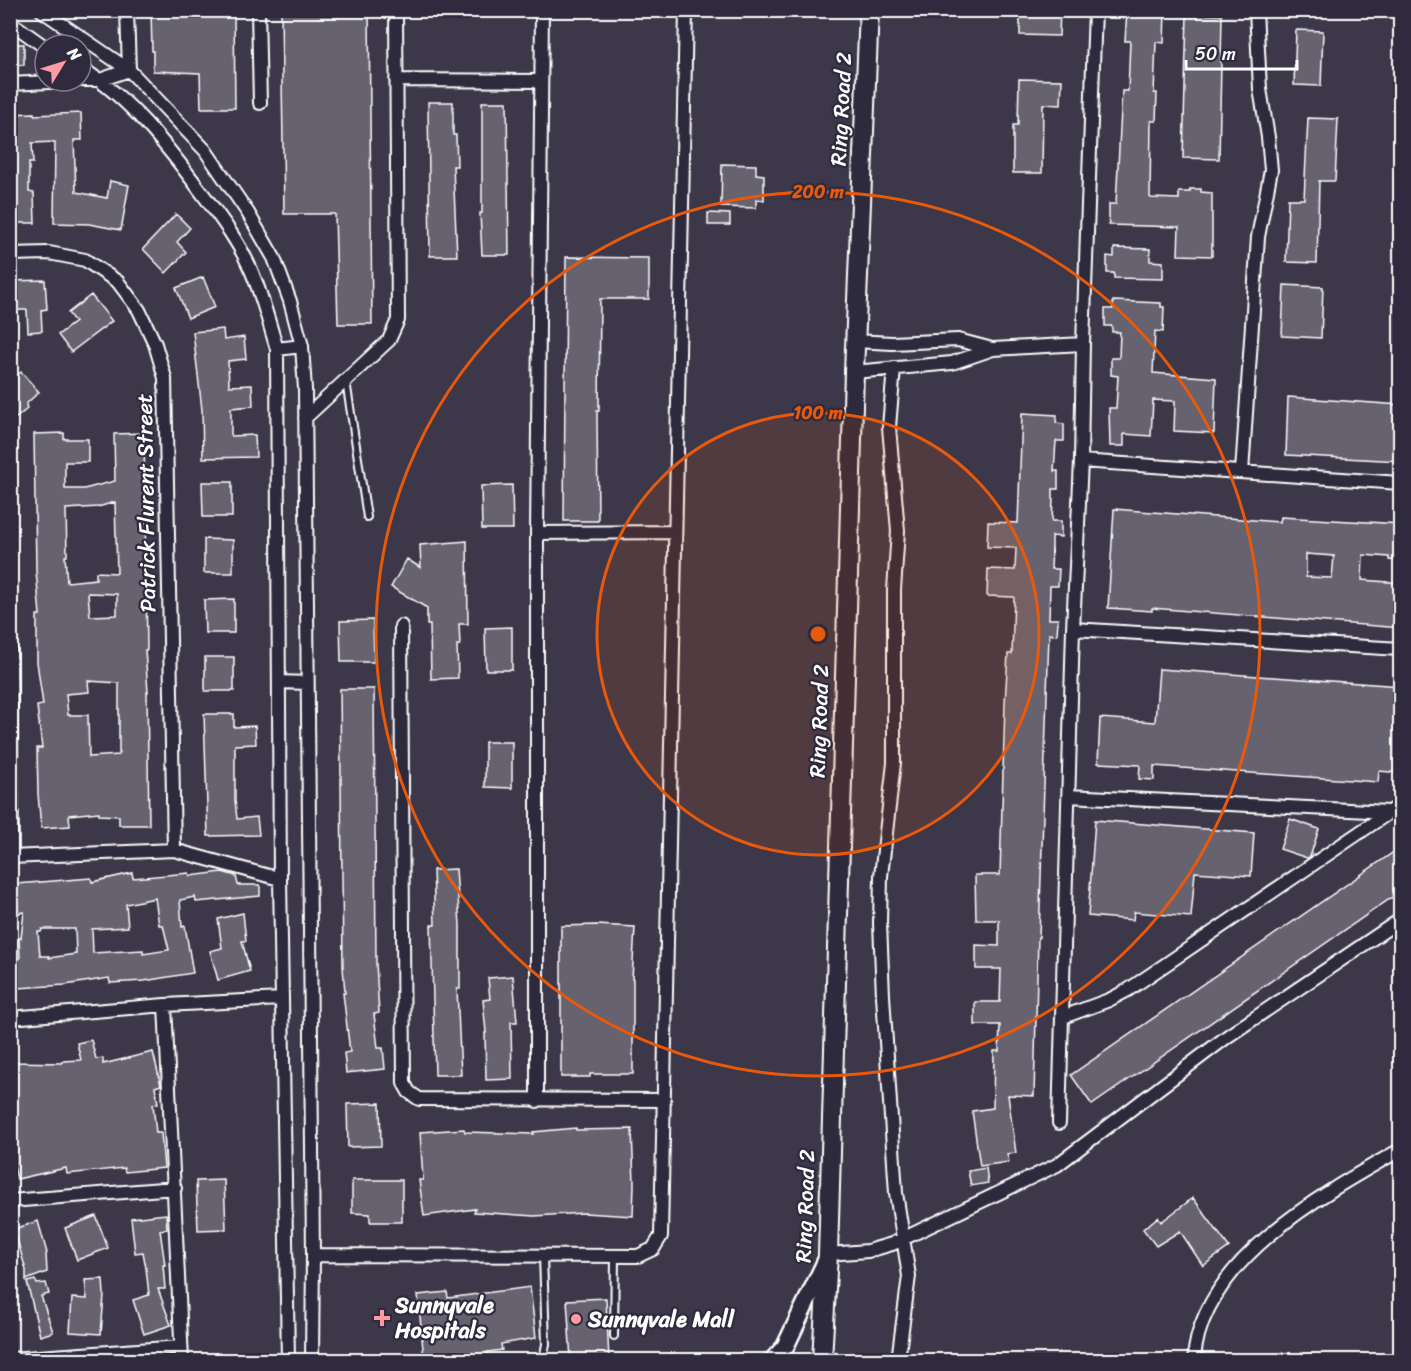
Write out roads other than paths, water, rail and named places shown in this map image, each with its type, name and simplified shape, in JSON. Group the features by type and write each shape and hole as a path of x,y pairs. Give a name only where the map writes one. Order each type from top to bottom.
{"main road":[{"name":"Ring Road 2","path":"822,1360 828,1256 855,341 869,10"},
{"path":"773,1360 785,1347 828,1256"}],"street":[{"path":"41,10 129,70 205,150 248,213 274,258 290,301 302,346 305,418 314,1255 312,1360"},
{"path":"127,10 129,70"},
{"path":"258,10 260,103"},
{"path":"305,418 389,340 398,320 396,10"},
{"path":"537,1101 537,533 542,10"},
{"path":"314,1255 638,1256 653,1249 661,1236 686,10"},
{"path":"1059,1123 1073,629 1081,461 1095,10"},
{"path":"1242,472 1258,237 1271,170 1260,89 1256,10"},
{"path":"10,22 33,38"},
{"path":"93,80 100,80 129,70"},
{"path":"93,76 139,116 184,169 228,229 251,270 277,349 280,879 288,1360"},
{"path":"396,80 541,81"},
{"path":"10,84 33,83"},
{"name":"Patrick Flurent Street","path":"10,254 49,253 85,260 118,282 139,310 154,344 165,378 174,850"},
{"path":"855,341 892,343 957,340 993,349"},
{"path":"854,372 952,363 993,349 1083,344"},
{"path":"277,349 302,346"},
{"path":"894,368 889,427 898,531 894,590 894,763 881,876 880,922 896,1193 909,1275 898,1360"},
{"path":"1081,461 1401,483"},
{"path":"537,533 675,532"},
{"path":"401,626 404,1083 409,1092 419,1100 664,1100"},
{"path":"1073,629 1401,649"},
{"path":"10,647 11,857 174,850 280,879"},
{"path":"280,682 307,683"},
{"path":"1068,796 1389,812"},
{"path":"1063,1017 1109,1000 1128,990 1401,805"},
{"path":"828,1256 868,1251 903,1239 1057,1165 1228,1036 1401,920"},
{"path":"10,1018 165,1005 282,999"},
{"path":"165,1005 182,1360"},
{"path":"1194,1360 1195,1345 1212,1300 1265,1238 1317,1199 1401,1150"},
{"path":"10,1201 175,1188"},
{"path":"10,1359 181,1347"}],"lane":[{"path":"346,380 367,517"},
{"path":"537,1360 544,1354 546,1344 543,1256"},
{"path":"614,1336 615,1256"}],"place":[{"name":"Sunnyvale Hospitals","path":"382,1318"},
{"name":"Sunnyvale Mall","path":"576,1319"}]}
